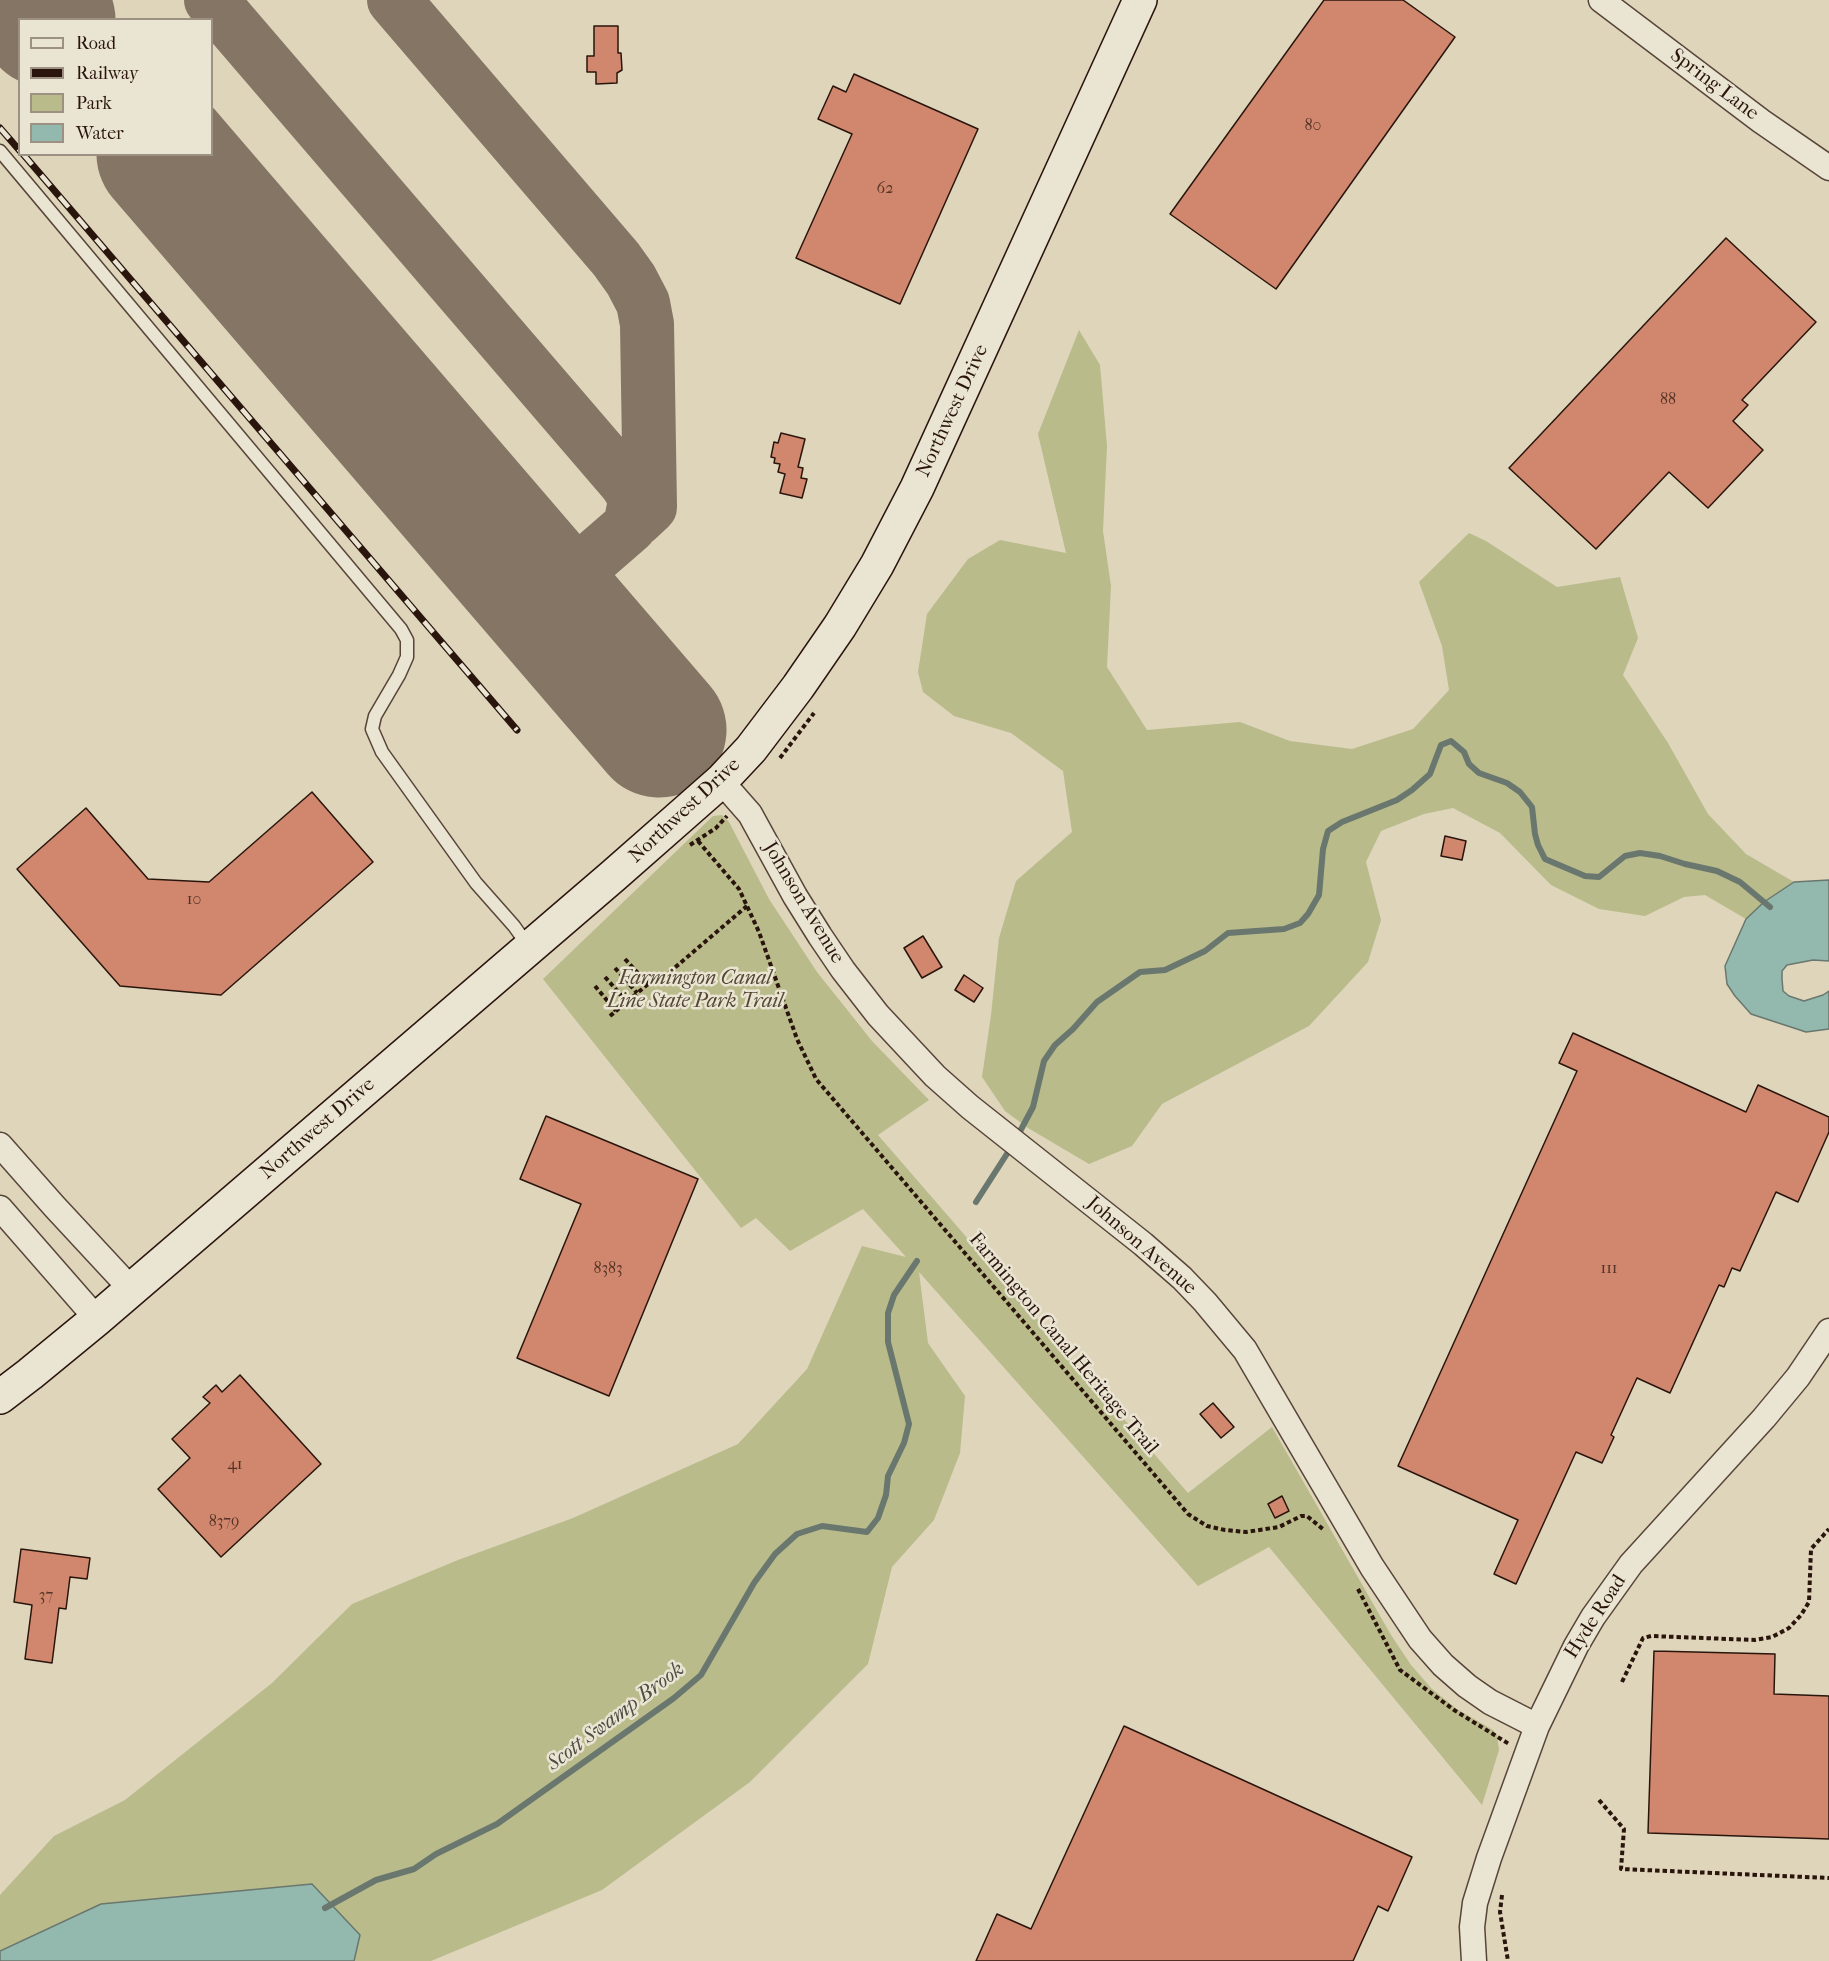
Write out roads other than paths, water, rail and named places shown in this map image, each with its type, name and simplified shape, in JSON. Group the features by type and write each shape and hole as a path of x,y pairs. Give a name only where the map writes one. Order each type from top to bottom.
{"main road":[{"name":"Northwest Drive","path":"0,1397 97,1319 530,948 721,782 751,749 840,626 877,565 917,488 968,381 1140,0"}],"street":[{"name":"Spring Lane","path":"1601,0 1777,133 1829,168"},
{"name":"Johnson Avenue","path":"721,782 750,814 820,936 878,1015 935,1076 1143,1244 1182,1278 1205,1302 1250,1359 1372,1567 1419,1638 1443,1665 1467,1686 1496,1706 1537,1726"},
{"path":"0,1145 131,1289"},
{"path":"0,1208 97,1319"},
{"name":"Hyde Road","path":"1474,1961 1472,1927 1475,1902 1489,1857 1537,1726 1576,1646 1612,1590 1648,1544 1764,1418 1798,1377 1829,1331"}],"lane":[{"path":"0,151 401,629 407,640 406,657 399,675 375,716 372,729 382,752 476,883 530,948"}],"water":[{"path":"1829,880 1829,961 1813,960 1787,965 1782,971 1782,979 1783,991 1789,996 1804,1001 1829,991 1829,1029 1806,1032 1751,1014 1727,984 1725,966 1746,919 1764,902 1794,882"},
{"path":"312,1884 360,1935 354,1961 0,1961 0,1951 101,1904"}],"waterway":[{"name":"Scott Swamp Brook","path":"1017,1137 1033,1107 1044,1061 1055,1045 1097,1002 1140,972 1165,970 1205,951 1228,933 1284,929 1300,923 1319,895 1323,849 1328,831 1342,822 1397,800 1412,790 1430,774 1441,745 1451,741 1464,752 1469,764 1479,773 1507,783 1520,792 1532,807 1535,834 1545,859 1585,876 1599,877 1625,856 1640,853 1660,856 1717,871 1740,882 1770,907"},
{"name":"Scott Swamp Brook","path":"976,1202 1012,1146"},
{"name":"Scott Swamp Brook","path":"325,1908 376,1880 414,1869 436,1854 497,1824 674,1698 701,1675 754,1583 775,1554 797,1534 822,1526 867,1532 878,1518 886,1495 888,1476 904,1443 909,1424 888,1342 888,1313 894,1295 917,1261"}],"railway":[{"path":"0,128 18,149"},
{"path":"25,156 517,730"}],"park label":[{"name":"Farmington Canal Line State Park Trail","path":"695,990"}]}
